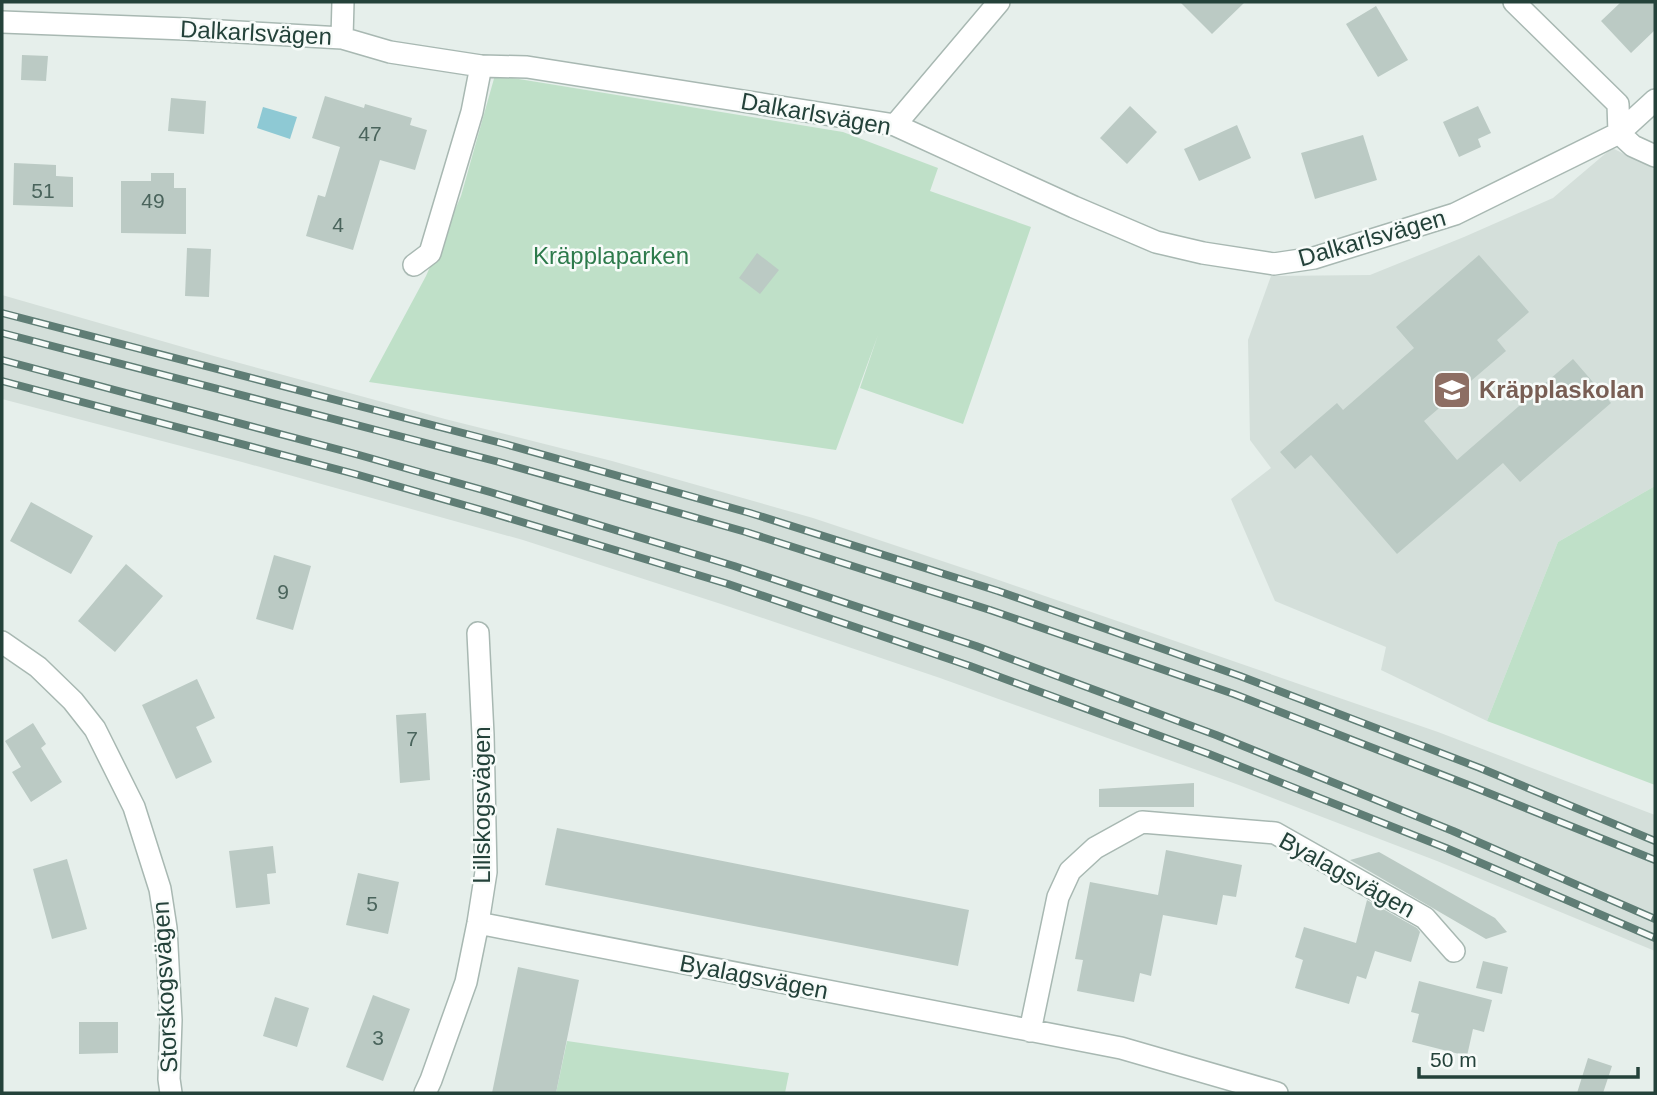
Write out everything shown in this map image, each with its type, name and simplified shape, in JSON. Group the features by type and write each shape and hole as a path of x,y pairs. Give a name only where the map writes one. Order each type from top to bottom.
{"street":[{"path":"342,2 342,38"},
{"path":"895,125 999,2"},
{"path":"1514,2 1619,104 1619,133 1633,146 1655,156"},
{"name":"Dalkarlsvägen","path":"2,22 342,38 390,52 481,66 527,67 895,125 1156,242 1203,253 1274,264 1314,258 1455,214 1619,133 1655,100"},
{"path":"414,265 430,253 472,112 481,66"},
{"name":"Lillskogsvägen","path":"425,1093 466,982 486,872 478,633"},
{"name":"Storskogsvägen","path":"2,642 38,667 73,701 95,729 134,807 160,889 166,928 171,1008 171,1093"},
{"name":"Byalagsvägen","path":"1030,1031 1058,897 1070,871 1095,848 1142,822 1275,833 1425,918 1454,951"},
{"name":"Byalagsvägen","path":"478,923 1121,1048 1277,1093"}],"shaded area":[{"name":"Kräpplaskolan","path":"1612,148 1655,169 1655,486 1558,542 1487,721 1381,670 1386,647 1275,601 1231,499 1271,468 1250,440 1248,340 1271,276 1370,275 1553,198"},
{"path":"2,295 214,356 612,461 813,518 1438,732 1655,815 1655,951 1437,861 1236,784 940,678 721,604 523,540 2,399"}],"green space":[{"name":"Kräpplaparken","path":"495,75 843,132 938,168 930,191 1031,227 963,424 860,388 878,335 836,450 369,382 426,276 461,196"},
{"path":"1655,486 1655,785 1487,721 1558,542"},
{"path":"567,1041 789,1073 785,1093 556,1093"}],"water":[{"path":"263,107 297,117 290,139 257,128"}],"building":[{"path":"1180,2 1245,2 1212,34"},
{"path":"1621,2 1655,2 1655,30 1631,53 1601,21"},
{"path":"1376,6 1408,60 1378,77 1346,24"},
{"path":"22,55 48,56 46,81 21,80"},
{"path":"325,96 412,118 410,125 427,130 415,170 380,160 353,250 306,236 318,195 325,197 340,147 312,138"},
{"path":"171,98 206,101 204,134 168,131"},
{"path":"1130,106 1157,132 1127,164 1100,138"},
{"path":"1478,106 1491,133 1478,139 1481,147 1459,157 1443,122"},
{"path":"1237,125 1251,158 1199,181 1184,149"},
{"path":"1363,135 1377,180 1315,199 1301,153"},
{"path":"14,163 56,165 56,176 73,177 73,207 13,205"},
{"path":"151,173 174,173 174,188 186,188 186,234 121,233 121,181 151,181"},
{"path":"187,248 211,249 209,297 185,296"},
{"path":"757,253 779,270 760,294 739,278"},
{"path":"1479,255 1529,312 1497,340 1506,351 1424,421 1457,460 1573,359 1611,403 1520,482 1503,463 1397,554 1311,455 1295,469 1280,452 1337,403 1343,410 1414,348 1396,327"},
{"path":"31,502 93,536 71,574 10,541"},
{"path":"274,555 311,566 293,630 256,619"},
{"path":"126,564 163,596 115,652 78,621"},
{"path":"197,679 215,718 196,727 212,762 176,779 142,705"},
{"path":"426,713 430,780 400,783 396,715"},
{"path":"33,723 46,744 41,748 62,782 31,802 12,772 21,767 5,741"},
{"path":"1194,783 1194,807 1099,807 1099,789"},
{"path":"557,828 969,910 958,966 545,885"},
{"path":"273,846 276,873 267,874 270,904 236,908 229,851"},
{"path":"1166,850 1242,865 1236,897 1223,895 1217,925 1163,915 1151,976 1140,973 1134,1002 1077,991 1083,960 1075,959 1090,882 1158,895"},
{"path":"1379,852 1495,918 1507,932 1486,939 1350,860"},
{"path":"67,859 87,929 52,939 33,869"},
{"path":"358,873 399,882 388,934 346,925"},
{"path":"1367,900 1420,932 1411,962 1375,951 1366,979 1357,976 1349,1004 1295,988 1303,960 1295,957 1304,927 1356,943"},
{"path":"1483,961 1508,967 1502,994 1476,988"},
{"path":"518,967 579,980 556,1093 492,1093"},
{"path":"1419,981 1492,1000 1484,1032 1473,1029 1467,1056 1412,1042 1419,1014 1411,1012"},
{"path":"373,995 410,1009 383,1081 346,1067"},
{"path":"275,997 309,1008 297,1047 263,1036"},
{"path":"79,1022 118,1022 118,1053 79,1054"},
{"path":"1588,1058 1612,1066 1603,1093 1577,1093"}],"railway":[{"path":"2,313 505,444 750,513 998,591 1240,676 1480,768 1655,841"},
{"path":"2,333 499,462 746,532 990,610 1234,694 1655,860"},
{"path":"2,360 490,492 734,566 976,646 1216,735 1453,831 1655,919"},
{"path":"2,381 355,474 728,584 970,666 1209,754 1446,848 1655,938"}],"place":[{"name":"Kräpplaskolan","path":"1452,390"}]}
